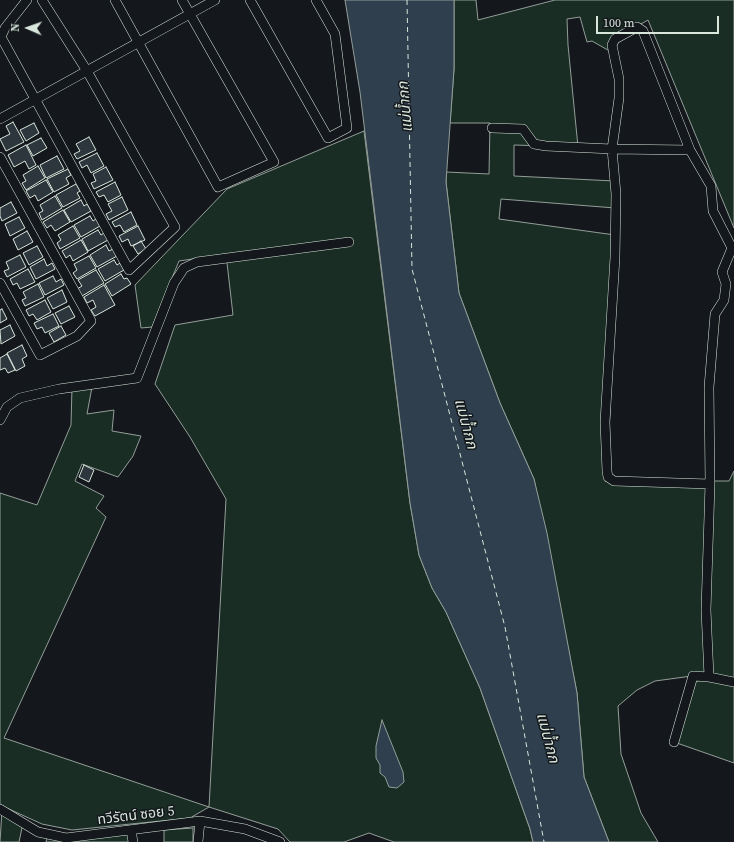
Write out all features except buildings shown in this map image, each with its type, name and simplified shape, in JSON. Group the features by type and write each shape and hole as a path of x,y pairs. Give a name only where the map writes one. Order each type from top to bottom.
{"street":[{"path":"27,0 5,28 1,37 34,100 129,270 175,227 87,71 42,0"},
{"path":"115,0 218,187 274,162 182,0"},
{"path":"0,120 216,0"},
{"path":"250,0 328,138 347,128 335,34 316,0"},
{"path":"709,677 706,610 710,484 709,387 715,314 724,300 726,284 722,272 732,248 713,211 711,186 690,150 643,32 637,27 614,40 612,45 619,79 619,98 612,149 616,194 613,319 605,422 608,477 614,481 710,484"},
{"path":"492,128 523,129 534,144 546,146 690,150"},
{"path":"0,157 91,321 77,336 40,355 0,283"},
{"path":"0,420 7,407 20,398 59,388 137,378 174,283 184,268 197,262 349,242"},
{"path":"674,742 693,676 709,677 734,682"},
{"name":"ทวีรัตน์ ซอย 5","path":"0,809 38,832 74,840 131,830 200,822 245,829 280,842"},
{"path":"198,842 200,822"},
{"path":"131,830 132,842"}],"green space":[{"path":"454,0 476,0 478,20 555,0 734,0 734,228 648,20 622,35 613,53 592,41 587,42 580,17 567,19 568,45 578,147 514,145 514,176 614,181 615,208 501,199 499,219 615,235 608,477 605,481 729,481 734,471 734,763 674,742 692,676 655,681 637,690 618,706 621,754 641,813 658,842 609,842 584,777 577,693 534,479 500,403 459,293 446,172 489,174 490,123 450,123 454,69"},
{"path":"364,131 410,503 419,555 432,588 446,612 480,688 530,829 533,842 394,842 369,833 344,842 290,842 278,829 209,807 226,499 190,437 155,384 175,325 233,315 226,254 179,261 152,327 141,328 135,285 227,189"},
{"path":"72,387 92,387 87,414 114,410 112,431 141,436 133,456 118,477 82,464 75,481 104,496 96,508 106,517 4,738 209,807 190,818 72,830 42,824 0,805 0,493 37,505 71,425"},
{"path":"2,810 23,823 19,842 0,842"},
{"path":"193,828 193,842 164,842 164,830"},
{"path":"131,830 133,842 46,842 48,834 66,838"}],"water":[{"name":"แม่น้ำกก","path":"345,0 454,0 454,69 446,182 459,293 500,403 534,479 547,533 577,693 584,777 609,842 533,842 530,829 480,688 446,612 432,588 419,555 410,503 360,92"},
{"path":"382,720 403,772 404,782 397,788 389,787 385,777 380,773 380,765 376,758 376,746"}],"ferry route":[{"path":"407,0 412,269 505,627 544,842"}]}
